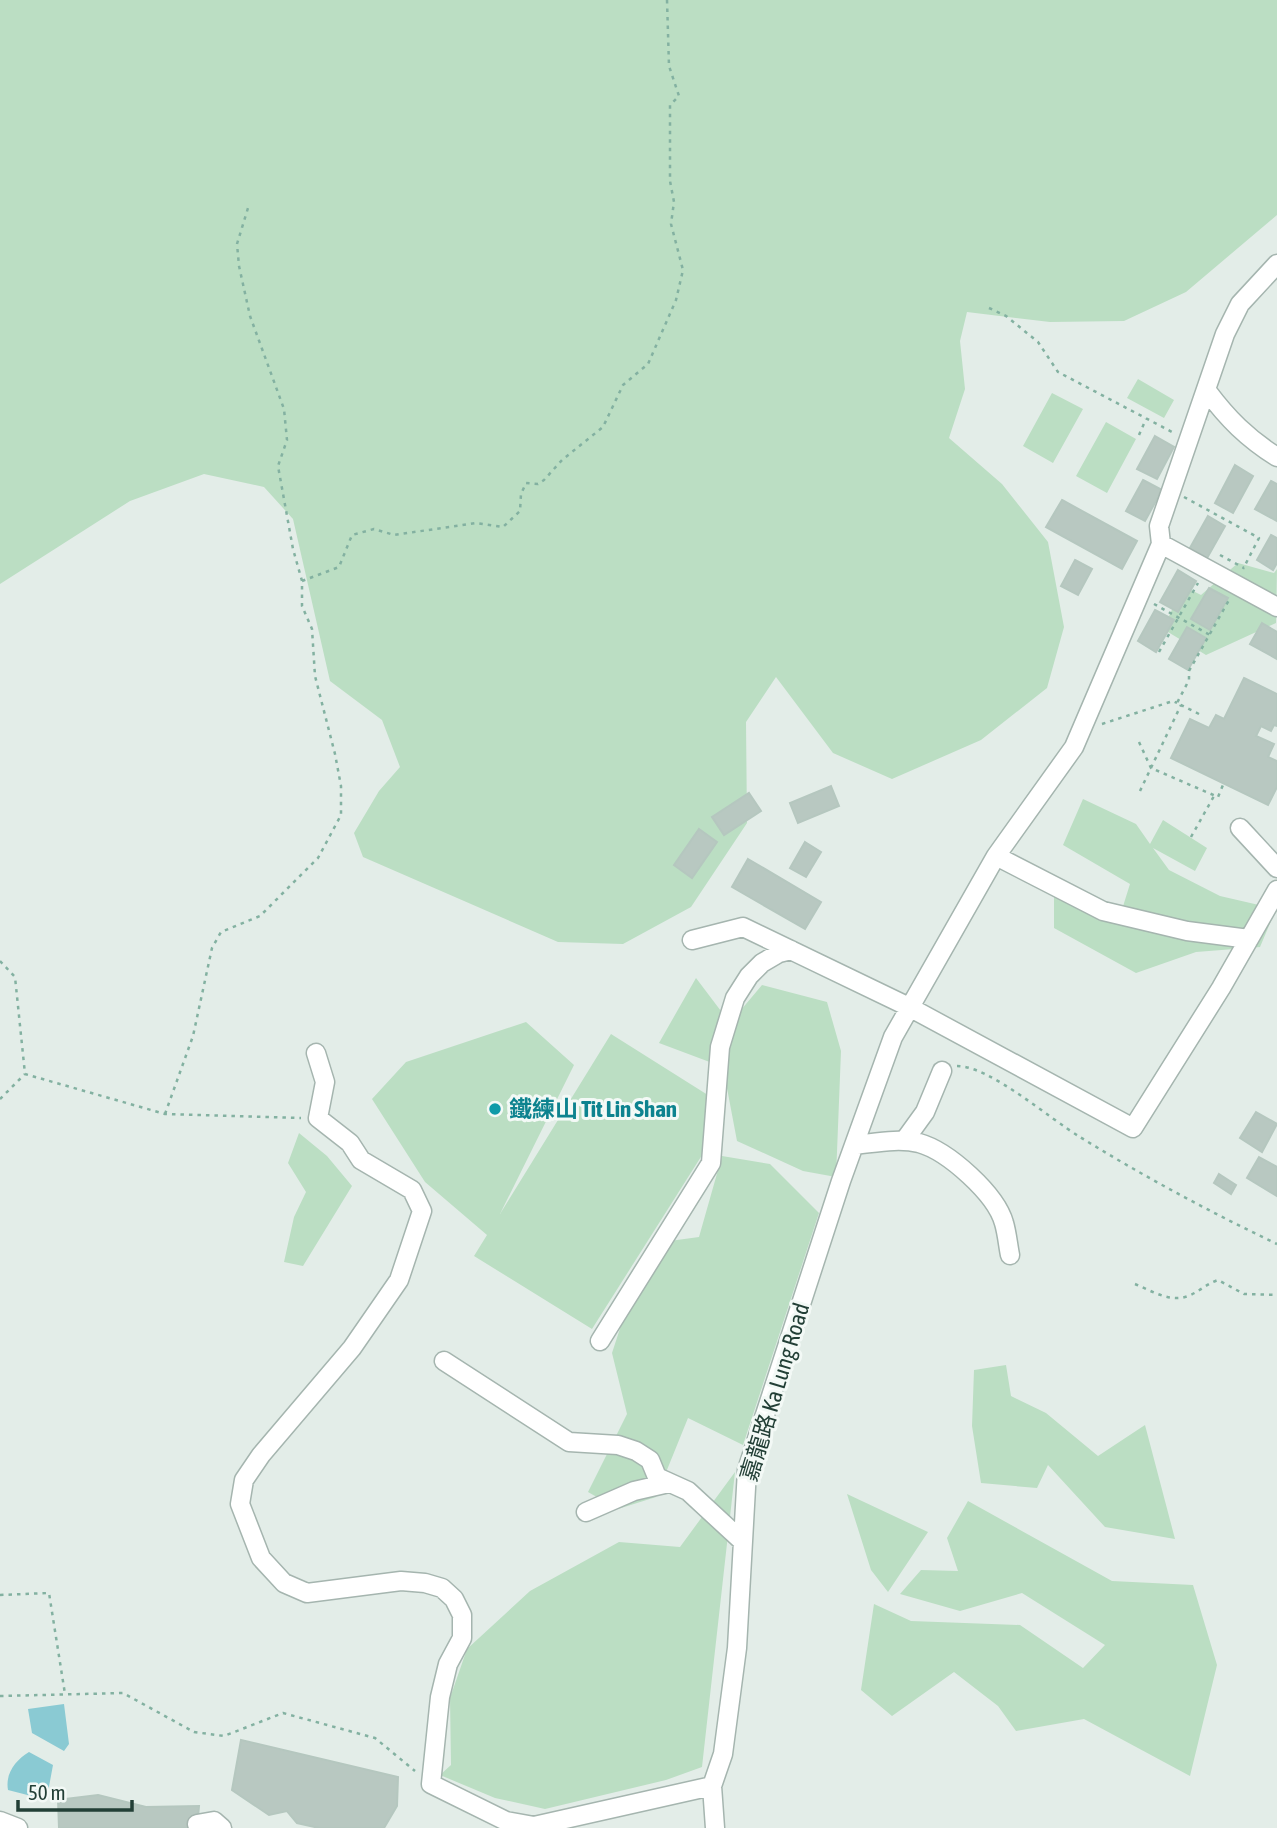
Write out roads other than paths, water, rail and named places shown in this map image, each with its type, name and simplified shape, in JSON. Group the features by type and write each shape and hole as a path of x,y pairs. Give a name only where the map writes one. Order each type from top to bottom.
{"street":[{"name":"嘉龍路 Ka Lung Road","path":"715,1828 712,1786 723,1754 737,1648 742,1595 741,1539 747,1470 862,1121 888,1051 909,1007 996,856 1074,747 1161,544 1159,526 1208,390 1225,334 1240,304 1277,264"},
{"path":"1208,390 1229,421 1246,438 1277,457"},
{"path":"1161,544 1277,607"},
{"path":"1240,828 1277,867"},
{"path":"996,856 1103,911 1187,931 1249,939"},
{"path":"692,940 743,927 909,1007 1133,1128 1277,890"},
{"path":"600,1341 711,1163 720,1047 735,999 749,976 762,963 779,953 791,950"},
{"path":"316,1052 325,1082 318,1118 350,1143 361,1160 412,1191 422,1211 399,1280 352,1348 261,1455 244,1480 240,1504 261,1558 284,1583 307,1593 401,1581 442,1588 454,1599 463,1615 462,1638 448,1664 440,1697 431,1784 506,1821 534,1826 712,1786"},
{"path":"904,1141 925,1112 942,1071"},
{"path":"854,1145 904,1141 921,1144 953,1161 982,1188 1004,1220 1010,1255"},
{"path":"443,1361 569,1442 618,1445 636,1451 650,1460 657,1477 688,1492 741,1539"},
{"path":"586,1512 634,1491 670,1483"},
{"path":"0,1821 18,1828"},
{"path":"197,1824 214,1821 222,1828"}],"water":[{"path":"64,1704 69,1744 64,1751 32,1733 28,1709"},
{"path":"29,1752 53,1765 48,1792 43,1799 8,1790 8,1778 12,1768"}],"place":[{"name":"鐵練山 Tit Lin Shan","path":"495,1109"}]}
